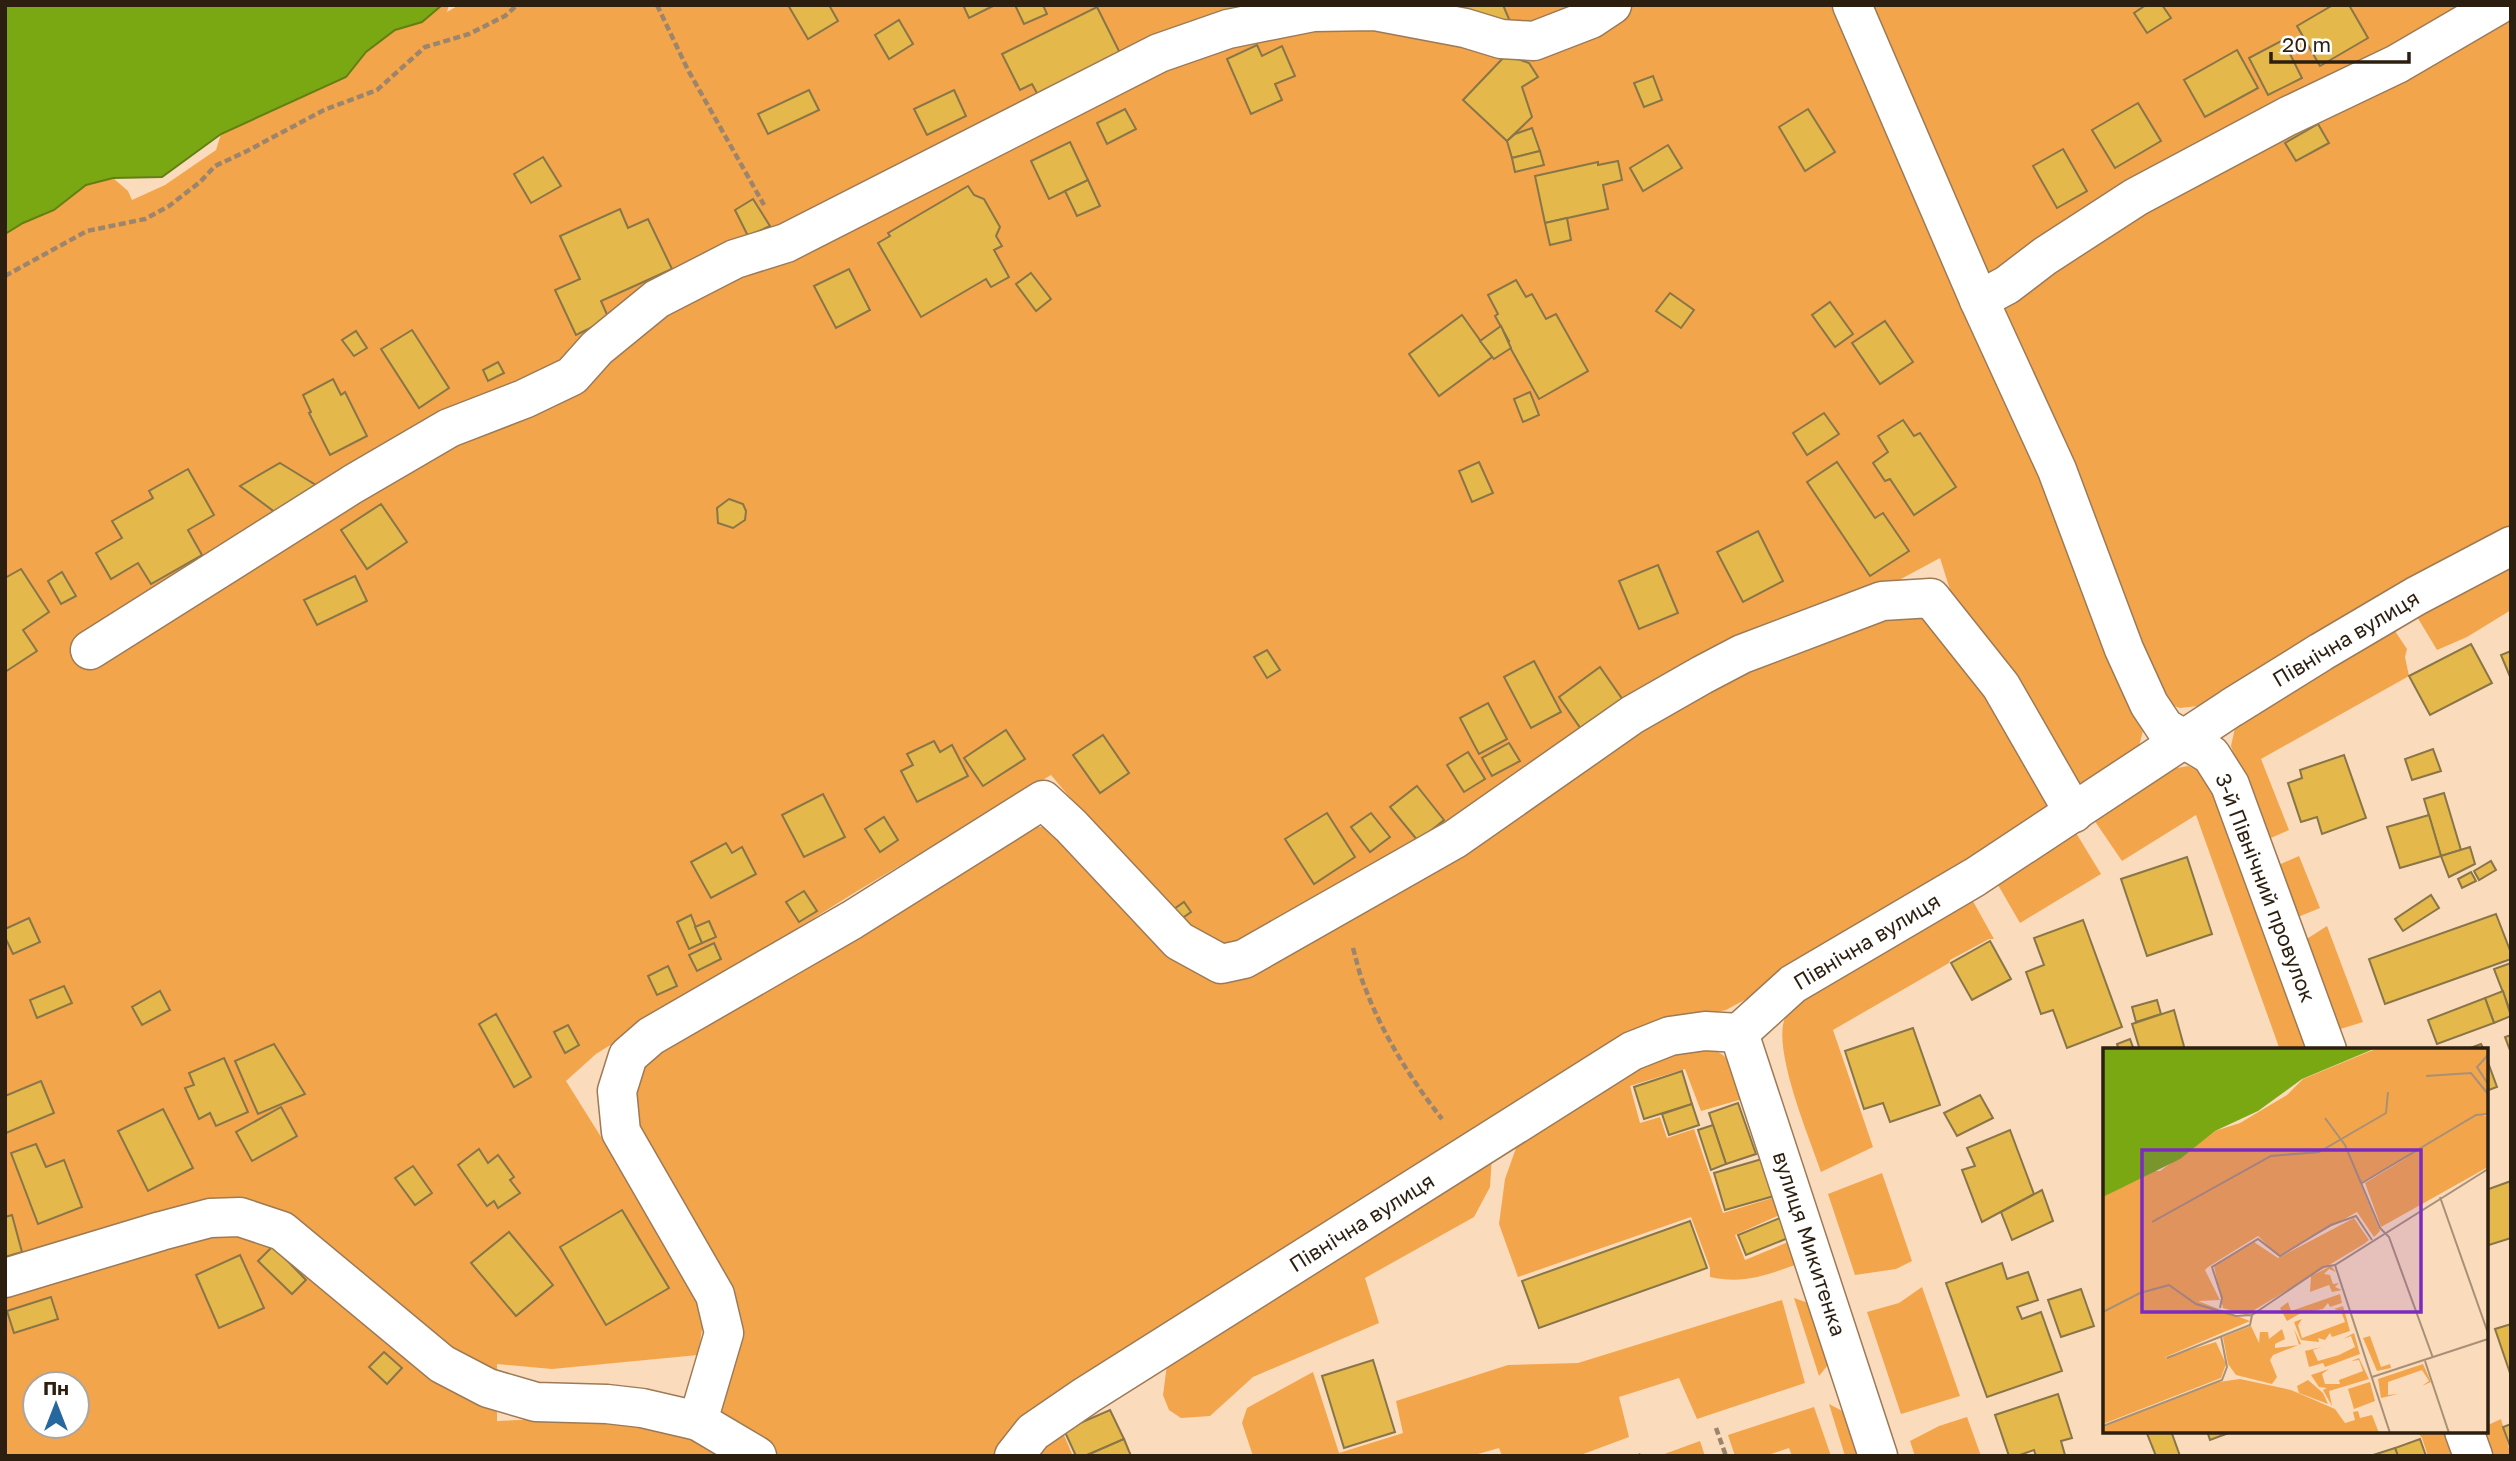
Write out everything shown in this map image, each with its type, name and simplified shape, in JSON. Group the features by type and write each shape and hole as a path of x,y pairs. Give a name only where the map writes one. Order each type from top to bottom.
{"street":[{"path":"90,650 353,484 449,428 524,399 572,376 597,348 657,299 735,259 786,243 1158,52 1228,29 1313,12 1375,11 1465,28 1500,39 1534,41 1591,19 1612,5"},
{"name":"3-й Північний провулок","path":"1852,5 1979,300 2057,470 2124,649 2149,704 2165,728 2211,755 2230,785 2326,1048"},
{"path":"1979,300 2007,285 2045,256 2136,197 2288,116 2397,64 2498,5"},
{"name":"Північна вулиця","path":"1014,1456 1033,1432 1087,1395 1632,1051 1670,1036 1704,1031 1739,1033 1793,984 1975,877 2321,652 2416,596 2511,545"},
{"path":"698,1421 724,1333 715,1296 621,1132 617,1091 628,1056 651,1036 852,920 1043,800 1071,826 1179,941 1221,964 1244,960 1455,839 1632,715 1742,654 1882,601 1931,598 2001,686 2074,813"},
{"name":"вулиця Микитенка","path":"1739,1033 1878,1456"},
{"path":"5,1278 210,1218 240,1217 282,1231 442,1364 488,1388 536,1402 642,1408 698,1421 757,1456"},
{"path":"2465,1433 2473,1456"}],"path":[{"path":"5,276 87,231 145,219 200,182 215,166 324,110 377,90 425,47 480,29 505,16 517,5"},
{"path":"657,5 720,129 786,243"},
{"path":"1336,907 1353,946 1366,990 1397,1051 1422,1093 1471,1155"},
{"path":"1716,1428 1726,1456"}],"shaded area":[{"path":"5,5 442,5 422,22 395,30 366,52 346,77 221,134 162,177 113,178 86,185 54,210 5,234"},
{"path":"442,5 449,5 447,12 459,5 2484,5 1968,299 2144,727 2138,750 2091,783 2067,782 1952,596 1940,558 1382,869 1226,952 1198,944 1051,775 854,893 596,1054 566,1081 688,1276 703,1323 698,1355 552,1369 497,1364 497,1421 585,1417 681,1433 729,1456 5,1456 5,234 54,210 86,185 113,178 128,191 132,200 165,185 216,150 221,134 346,77 366,52 395,30 422,22"},
{"path":"2511,9 2511,529 2207,705 2180,708 2169,704 1998,314 2046,263"},
{"path":"2511,560 2511,610 2467,637 2437,650 2416,615"},
{"path":"1908,608 1964,646 2045,796 2047,813 1776,983 1726,1010 1660,1024 997,1456 775,1456 720,1412 725,1353 634,1110 632,1078 646,1050 1031,827 1048,827 1190,970 1209,979 1698,692"},
{"path":"2393,628 2407,649 2405,657 2409,676 2261,759 2289,830 2264,841 2231,746 2235,728 2247,714"},
{"path":"2188,766 2214,778 2313,1048 2279,1048 2196,815 2122,861 2092,817 2172,769"},
{"path":"2073,828 2101,874 2020,923 1994,878"},
{"path":"2299,856 2320,908 2293,919 2274,867"},
{"path":"1969,894 1994,939 1989,939 1950,960 1833,1030 1873,1147 1821,1172 1787,1069 1782,1030 1786,1016 1804,996"},
{"path":"2327,926 2363,1022 2334,1031 2302,942"},
{"path":"1678,1046 1706,1048 1724,1056 1736,1072 1746,1098 1701,1111 1685,1069 1630,1086 1640,1123 1660,1117 1667,1138 1694,1129 1723,1213 1779,1196 1784,1213 1735,1235 1745,1260 1793,1240 1801,1263 1746,1279 1710,1277 1710,1268 1691,1217 1518,1277 1499,1224 1505,1179 1520,1137"},
{"path":"1492,1155 1490,1187 1474,1217 1365,1278 1379,1323 1253,1377 1210,1416 1181,1418 1169,1410 1163,1395 1168,1357"},
{"path":"1882,1173 1912,1261 1896,1269 1855,1275 1828,1194"},
{"path":"1922,1287 1960,1396 1901,1414 1867,1312 1899,1303"},
{"path":"1794,1298 1814,1305 1832,1360 1819,1376"},
{"path":"1782,1300 1805,1383 1697,1419 1679,1378 1619,1397 1629,1437 1578,1456 1502,1456 1499,1448 1471,1456 1253,1456 1242,1423 1247,1408 1313,1372 1339,1453 1403,1433 1396,1401 1508,1365 1578,1363"},
{"path":"1829,1404 1850,1415 1864,1456 1845,1456"},
{"path":"1814,1407 1831,1456 1792,1456 1789,1448 1765,1456 1735,1456 1728,1435"},
{"path":"1967,1417 1981,1456 1915,1456 1910,1441 1939,1426"},
{"path":"2501,1419 2511,1456 2488,1456 2480,1433 2488,1433 2488,1425"},
{"path":"1060,1426 1073,1456 1025,1456"},
{"path":"2418,1433 2453,1433 2460,1456 2428,1456"},
{"path":"1700,1441 1705,1456 1659,1456"}],"building":[{"path":"788,5 829,5 838,21 808,39"},
{"path":"963,5 995,5 969,18"},
{"path":"1015,5 1043,5 1047,14 1024,24"},
{"path":"1458,5 1503,5 1512,26 1463,15"},
{"path":"2146,5 2162,5 2171,18 2147,33 2134,13"},
{"path":"2333,5 2349,5 2368,38 2320,66 2297,26"},
{"path":"1097,7 1120,53 1038,95 1032,84 1020,90 1002,54"},
{"path":"899,20 913,44 889,59 875,35"},
{"path":"2283,40 2302,78 2268,95 2249,58"},
{"path":"1257,45 1262,56 1282,46 1295,76 1275,84 1282,100 1251,114 1227,59"},
{"path":"2237,50 2258,88 2205,117 2184,80"},
{"path":"1506,55 1529,63 1538,77 1522,87 1532,117 1507,141 1463,100"},
{"path":"1653,76 1662,100 1644,107 1634,83"},
{"path":"809,90 819,110 768,134 758,114"},
{"path":"954,90 966,116 927,135 914,109"},
{"path":"2138,103 2161,141 2115,168 2092,130"},
{"path":"1125,109 1136,129 1107,144 1097,123"},
{"path":"1808,109 1835,152 1805,171 1779,127"},
{"path":"2318,124 2329,143 2296,161 2285,143"},
{"path":"1532,128 1540,151 1512,158 1507,141 1515,134"},
{"path":"1070,142 1088,180 1049,199 1031,161"},
{"path":"1668,145 1682,168 1643,191 1630,168"},
{"path":"2063,149 2087,191 2057,208 2033,166"},
{"path":"1540,151 1544,165 1515,172 1512,158"},
{"path":"543,157 561,186 531,203 514,174"},
{"path":"1618,161 1622,180 1603,185 1608,209 1545,223 1535,176 1598,162 1598,165"},
{"path":"1088,180 1100,206 1077,216 1065,191"},
{"path":"968,186 974,195 984,199 1000,227 996,236 1002,246 994,250 1009,277 991,287 986,279 921,317 878,243 890,236 888,233"},
{"path":"753,199 770,226 748,236 735,210"},
{"path":"620,209 628,228 648,219 672,269 601,301 609,319 576,335 555,290 580,279 560,236"},
{"path":"1567,218 1571,240 1550,245 1545,223"},
{"path":"849,269 870,310 836,328 814,286"},
{"path":"1031,273 1051,299 1036,311 1016,284"},
{"path":"1516,280 1526,297 1532,294 1546,319 1556,314 1588,371 1539,399 1507,342 1509,341 1495,316 1498,314 1488,295"},
{"path":"1670,293 1694,310 1681,328 1656,311"},
{"path":"1830,302 1853,334 1835,347 1812,315"},
{"path":"1462,315 1492,357 1439,396 1409,354"},
{"path":"1885,321 1913,362 1880,384 1852,343"},
{"path":"1501,326 1511,348 1494,359 1480,341"},
{"path":"412,330 449,388 419,408 381,349"},
{"path":"356,331 367,348 354,356 342,340"},
{"path":"498,362 504,373 488,381 483,370"},
{"path":"333,379 341,395 345,392 367,436 330,455 303,395"},
{"path":"1530,392 1539,415 1523,422 1514,399"},
{"path":"1824,413 1839,434 1807,455 1793,433"},
{"path":"1903,420 1914,436 1920,433 1956,487 1914,515 1890,479 1885,481 1873,463 1888,452 1878,436"},
{"path":"1479,462 1493,493 1472,502 1459,471"},
{"path":"1837,462 1875,518 1883,513 1909,551 1870,576 1807,482"},
{"path":"280,463 319,487 276,513 240,486"},
{"path":"188,469 214,515 188,530 202,555 151,584 138,563 111,579 96,553 122,538 112,521 153,498 149,491"},
{"path":"729,499 743,504 746,511 745,520 733,528 718,523 717,508"},
{"path":"381,504 407,542 367,569 341,530"},
{"path":"1758,531 1783,581 1743,602 1717,552"},
{"path":"1658,565 1678,613 1639,629 1619,581"},
{"path":"21,569 49,612 23,630 37,651 5,672 5,578"},
{"path":"62,572 76,596 61,604 48,581"},
{"path":"355,576 367,601 317,625 304,600"},
{"path":"2471,644 2492,683 2430,715 2409,676"},
{"path":"1267,650 1280,670 1267,678 1254,657"},
{"path":"2511,651 2511,679 2501,655"},
{"path":"1534,661 1561,712 1531,728 1504,677"},
{"path":"1600,667 1623,700 1581,729 1559,697"},
{"path":"1488,703 1507,739 1479,754 1460,718"},
{"path":"1006,730 1025,759 983,786 964,758"},
{"path":"1103,735 1129,773 1100,793 1073,755"},
{"path":"934,741 940,752 952,745 968,776 917,802 901,771 913,765 907,754"},
{"path":"1509,743 1520,761 1492,776 1482,758"},
{"path":"2433,749 2441,771 2412,780 2405,759"},
{"path":"1468,752 1485,779 1464,792 1447,765"},
{"path":"2344,755 2366,818 2322,834 2317,817 2301,822 2288,783 2302,778 2300,770"},
{"path":"1417,786 1444,820 1418,841 1390,807"},
{"path":"2444,793 2461,850 2441,856 2424,799"},
{"path":"823,794 845,837 804,857 782,815"},
{"path":"1327,813 1355,857 1314,884 1285,839"},
{"path":"1371,813 1390,837 1370,852 1351,827"},
{"path":"2429,815 2441,856 2400,868 2387,827"},
{"path":"884,817 898,840 880,852 865,829"},
{"path":"726,843 732,853 742,847 756,874 711,898 691,862"},
{"path":"2470,847 2475,864 2449,877 2441,856"},
{"path":"2187,857 2212,934 2147,956 2121,879"},
{"path":"2491,861 2496,870 2479,880 2474,871"},
{"path":"2471,872 2476,881 2462,888 2458,879"},
{"path":"804,891 817,911 799,922 786,902"},
{"path":"2431,895 2439,908 2403,931 2395,919"},
{"path":"1184,902 1191,912 1181,919 1174,909"},
{"path":"2496,914 2511,959 2385,1004 2369,959"},
{"path":"691,915 702,943 689,949 677,922"},
{"path":"29,918 40,942 13,954 5,937 5,929"},
{"path":"2083,920 2122,1027 2067,1048 2053,1010 2041,1014 2026,972 2044,965 2034,938"},
{"path":"709,921 716,937 702,943 695,927"},
{"path":"1990,941 2011,979 1972,1000 1951,963"},
{"path":"714,943 721,959 697,971 689,955"},
{"path":"2511,963 2511,1013 2494,969"},
{"path":"668,966 677,986 657,995 648,976"},
{"path":"64,986 72,1003 37,1018 30,1000"},
{"path":"160,991 170,1010 142,1025 132,1007"},
{"path":"2503,991 2511,1016 2494,1023 2485,998"},
{"path":"2485,998 2494,1023 2437,1044 2428,1020"},
{"path":"2157,1000 2161,1014 2136,1022 2132,1007"},
{"path":"2174,1010 2184,1048 2139,1048 2132,1024"},
{"path":"496,1014 531,1077 514,1087 479,1024"},
{"path":"568,1025 579,1045 565,1053 554,1032"},
{"path":"1913,1028 1940,1105 1890,1122 1883,1103 1864,1109 1845,1051"},
{"path":"2511,1035 2511,1053 2505,1037"},
{"path":"2130,1039 2133,1048 2118,1048 2117,1044"},
{"path":"274,1044 305,1094 258,1114 235,1061"},
{"path":"224,1058 248,1112 216,1126 210,1113 199,1119 185,1088 194,1085 189,1073"},
{"path":"2488,1062 2497,1087 2488,1090"},
{"path":"1682,1071 1692,1104 1644,1119 1634,1087"},
{"path":"41,1081 54,1113 6,1133 5,1096"},
{"path":"1980,1095 1993,1118 1957,1136 1944,1113"},
{"path":"1738,1103 1756,1154 1726,1164 1709,1113"},
{"path":"1692,1104 1699,1125 1669,1135 1662,1114"},
{"path":"281,1107 297,1136 252,1161 236,1132"},
{"path":"163,1109 193,1168 148,1191 118,1131"},
{"path":"1713,1125 1726,1164 1711,1170 1698,1130"},
{"path":"2010,1130 2034,1194 1982,1222 1962,1170 1975,1166 1967,1148"},
{"path":"36,1144 46,1167 64,1160 82,1207 38,1224 11,1153"},
{"path":"479,1149 488,1163 498,1155 514,1177 510,1180 520,1193 498,1208 494,1201 487,1206 458,1165"},
{"path":"1762,1159 1774,1196 1725,1210 1714,1173"},
{"path":"413,1166 432,1193 415,1205 395,1178"},
{"path":"2511,1181 2511,1238 2488,1245 2488,1189"},
{"path":"2042,1190 2053,1221 2012,1240 2001,1212"},
{"path":"622,1210 669,1288 606,1325 560,1247"},
{"path":"12,1215 22,1252 5,1257 5,1217"},
{"path":"1780,1218 1788,1238 1746,1255 1738,1235"},
{"path":"1690,1221 1707,1268 1539,1328 1522,1281"},
{"path":"509,1232 553,1285 516,1316 471,1263"},
{"path":"273,1246 306,1280 292,1294 258,1261"},
{"path":"240,1255 264,1308 219,1328 196,1275"},
{"path":"2002,1263 2007,1279 2028,1272 2038,1300 2017,1307 2022,1319 2041,1312 2062,1371 1987,1397 1946,1283"},
{"path":"2081,1289 2094,1326 2061,1337 2048,1300"},
{"path":"51,1297 58,1319 14,1333 7,1311"},
{"path":"2511,1324 2511,1376 2495,1329"},
{"path":"384,1352 402,1368 387,1384 369,1367"},
{"path":"1373,1360 1395,1432 1344,1448 1322,1376"},
{"path":"2058,1394 2072,1438 2061,1441 2065,1455 2036,1456 2034,1450 2009,1456 1995,1415"},
{"path":"1110,1410 1124,1439 1085,1456 1076,1456 1064,1430"},
{"path":"2511,1424 2511,1449 2503,1427"},
{"path":"2147,1433 2172,1433 2180,1456 2156,1456"},
{"path":"2208,1433 2229,1433 2210,1440"},
{"path":"1124,1439 1131,1456 1085,1456"},
{"path":"2420,1439 2426,1456 2398,1456 2395,1448"},
{"path":"2395,1448 2398,1456 2370,1456"}]}
